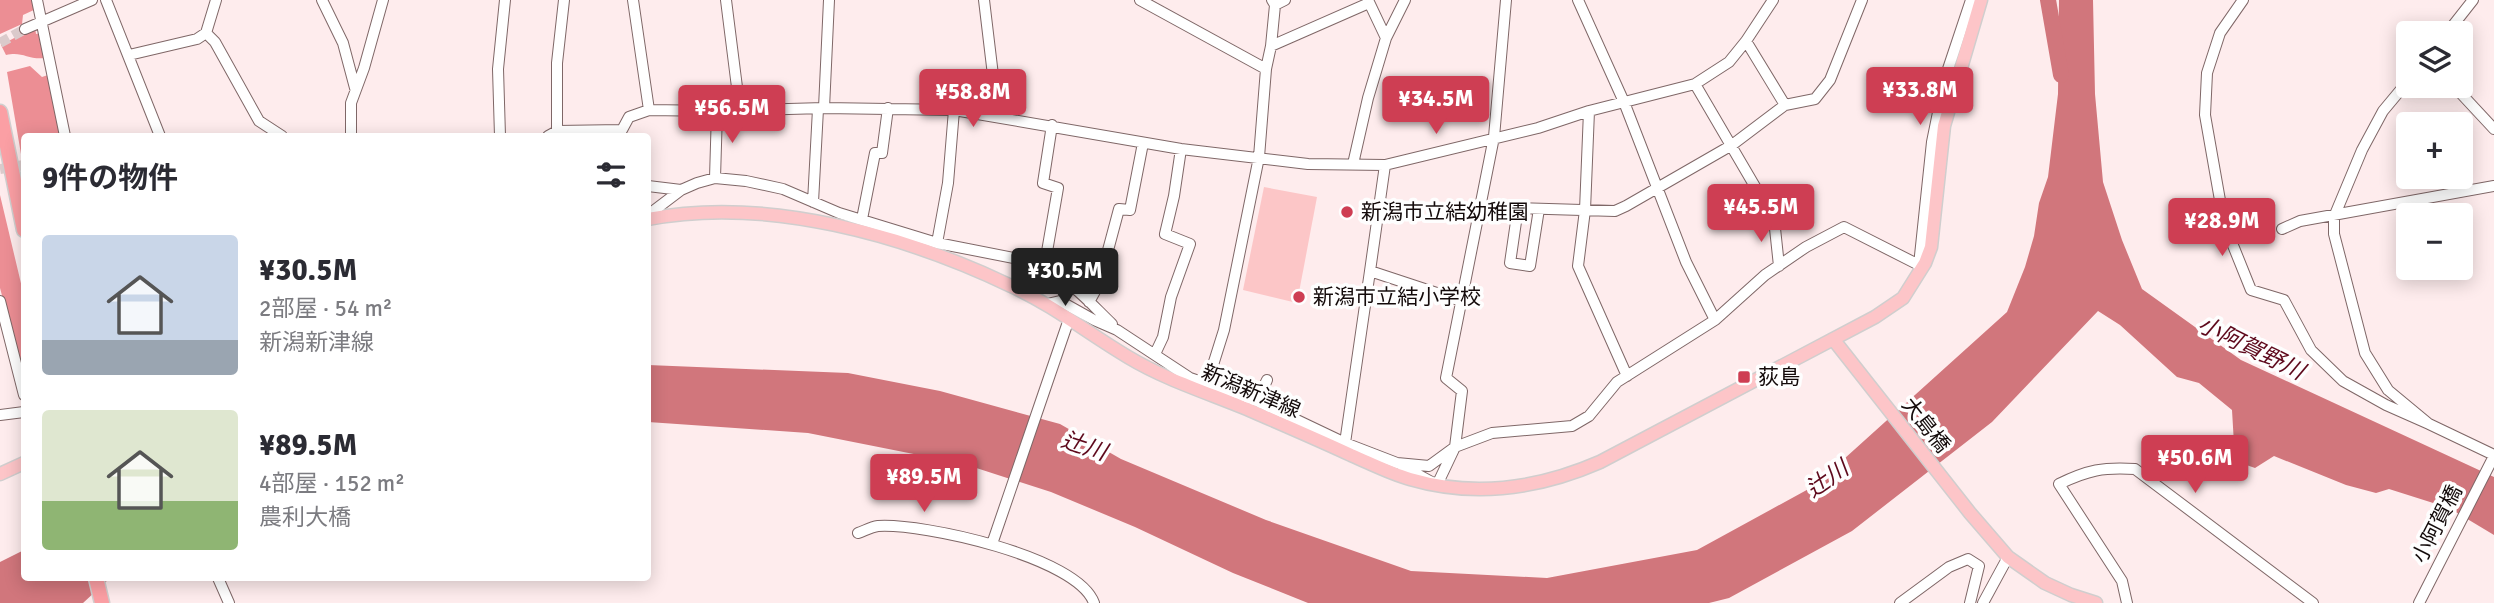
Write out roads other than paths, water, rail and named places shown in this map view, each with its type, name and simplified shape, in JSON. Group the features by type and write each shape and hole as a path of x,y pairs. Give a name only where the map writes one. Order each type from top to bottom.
{"highway":[{"path":"0,112 21,215"},
{"path":"97,581 102,603"}],"main road":[{"name":"新潟新津線","path":"651,214 764,214 818,221 868,233 960,263 1047,304 1129,358 1169,378 1254,406 1388,471 1437,485 1514,488 1563,477 1600,462 1833,340 1903,298 1931,247 1944,126 1981,0"},
{"name":"大島橋","path":"1833,340 2008,557 2046,583 2096,603"},
{"path":"0,474 21,464"}],"street":[{"path":"37,0 64,133"},
{"path":"26,29 92,0"},
{"path":"106,0 159,133"},
{"path":"129,55 197,39 206,33 216,0"},
{"path":"322,0 343,43 355,89"},
{"path":"351,133 351,103 383,0"},
{"path":"500,133 498,69 505,0"},
{"path":"553,133 564,0"},
{"path":"633,0 649,110"},
{"path":"726,0 740,111"},
{"path":"813,202 829,0"},
{"path":"984,0 998,117"},
{"path":"1140,0 1266,69"},
{"path":"1353,164 1368,98 1386,38 1405,0"},
{"path":"1047,304 1060,301 1117,330 1190,378 1397,463 1437,485 1455,447 1462,391 1446,378 1494,137 1506,0"},
{"path":"1578,0 1624,102 1686,262 1714,320"},
{"path":"570,133 622,130 629,117 649,110 954,110 1181,149 1308,164 1385,165 1538,128 1589,111 1695,84 1729,62 1773,0"},
{"path":"1479,207 1615,211 1658,188 1732,145 1785,105 1815,99 1830,80 1861,0"},
{"path":"1397,463 1429,466 1455,447 1492,433 1572,426 1589,416 1627,376 1714,320 1779,266 1826,235 1844,227 1922,265 1935,130 1945,78 1971,0"},
{"path":"2244,0 2220,33 2207,73 2204,115 2224,223 2251,290 2284,300 2311,350 2343,381 2493,458"},
{"path":"2456,21 2473,0"},
{"path":"1271,46 1369,1 1386,38"},
{"path":"1207,384 1224,330 1259,157 1266,69 1277,2"},
{"path":"206,33 225,58 259,121 277,133"},
{"path":"1746,41 1785,105"},
{"path":"1695,84 1774,219 1779,266"},
{"path":"2396,95 2383,111 2362,150 2334,217 2334,234 2365,354 2388,390 2429,424"},
{"path":"2465,98 2494,129"},
{"path":"862,219 875,153 882,153 888,108"},
{"path":"937,243 948,183 954,110"},
{"path":"715,178 717,111"},
{"path":"1589,111 1585,210 1578,266 1627,376"},
{"path":"628,133 629,117"},
{"path":"1044,269 1058,188 1043,183 1052,125"},
{"path":"1089,302 1099,284 1119,209 1130,210 1143,144"},
{"path":"1155,354 1163,337 1171,297 1190,244 1165,234 1181,149"},
{"path":"1345,443 1385,165"},
{"path":"651,213 681,190 715,178 783,189 839,213 937,243 1019,259 1044,269 1075,287 1117,330"},
{"path":"2282,229 2300,221 2334,217 2494,186"},
{"path":"651,187 681,190"},
{"path":"1518,208 1510,262 1530,266 1539,209"},
{"path":"1370,271 1461,301"},
{"path":"1060,276 1094,320"},
{"path":"0,301 21,383"},
{"path":"994,539 1069,319"},
{"path":"1169,378 1190,378"},
{"path":"1254,406 1267,380"},
{"path":"0,415 21,412"},
{"name":"小阿賀橋","path":"2419,603 2493,458"},
{"path":"2127,603 2122,581 2059,484 2087,471 2108,468 2135,469 2313,603"},
{"path":"858,533 874,526 897,526 994,539 1081,585 1094,603"},
{"path":"1983,603 2008,557"},
{"path":"1900,603 1949,567 1968,559 1979,566 1970,603"},
{"path":"219,581 228,601"}],"water":[{"name":"辻川","path":"2059,0 2093,0 2095,94 2103,182 2142,289 2241,360 2494,477 2494,535 2449,508 2389,489 2376,493 2346,485 2274,456 2255,468 2235,461 2232,410 2199,383 2177,377 2120,325 2098,311 1992,422 1852,531 1729,598 1709,603 1308,603 1233,573 1135,527 1051,492 964,464 808,433 651,422 651,365 848,373 940,391 1060,424 1121,459 1266,520 1411,571 1547,578 1697,550 1814,486 2007,312 2025,267 2034,236 2039,203 2048,177 2058,94"},
{"path":"21,552 21,581 107,581 83,603 0,603 0,562"}],"waterway":[{"name":"小阿賀野川","path":"2048,0 2061,75"}],"tunnel":[{"path":"0,43 25,29"},
{"path":"0,169 21,166"}],"place":[{"name":"新潟市立結幼稚園","path":"1347,212"},
{"name":"新潟市立結小学校","path":"1299,297"},
{"name":"荻島","path":"1744,377"}]}
